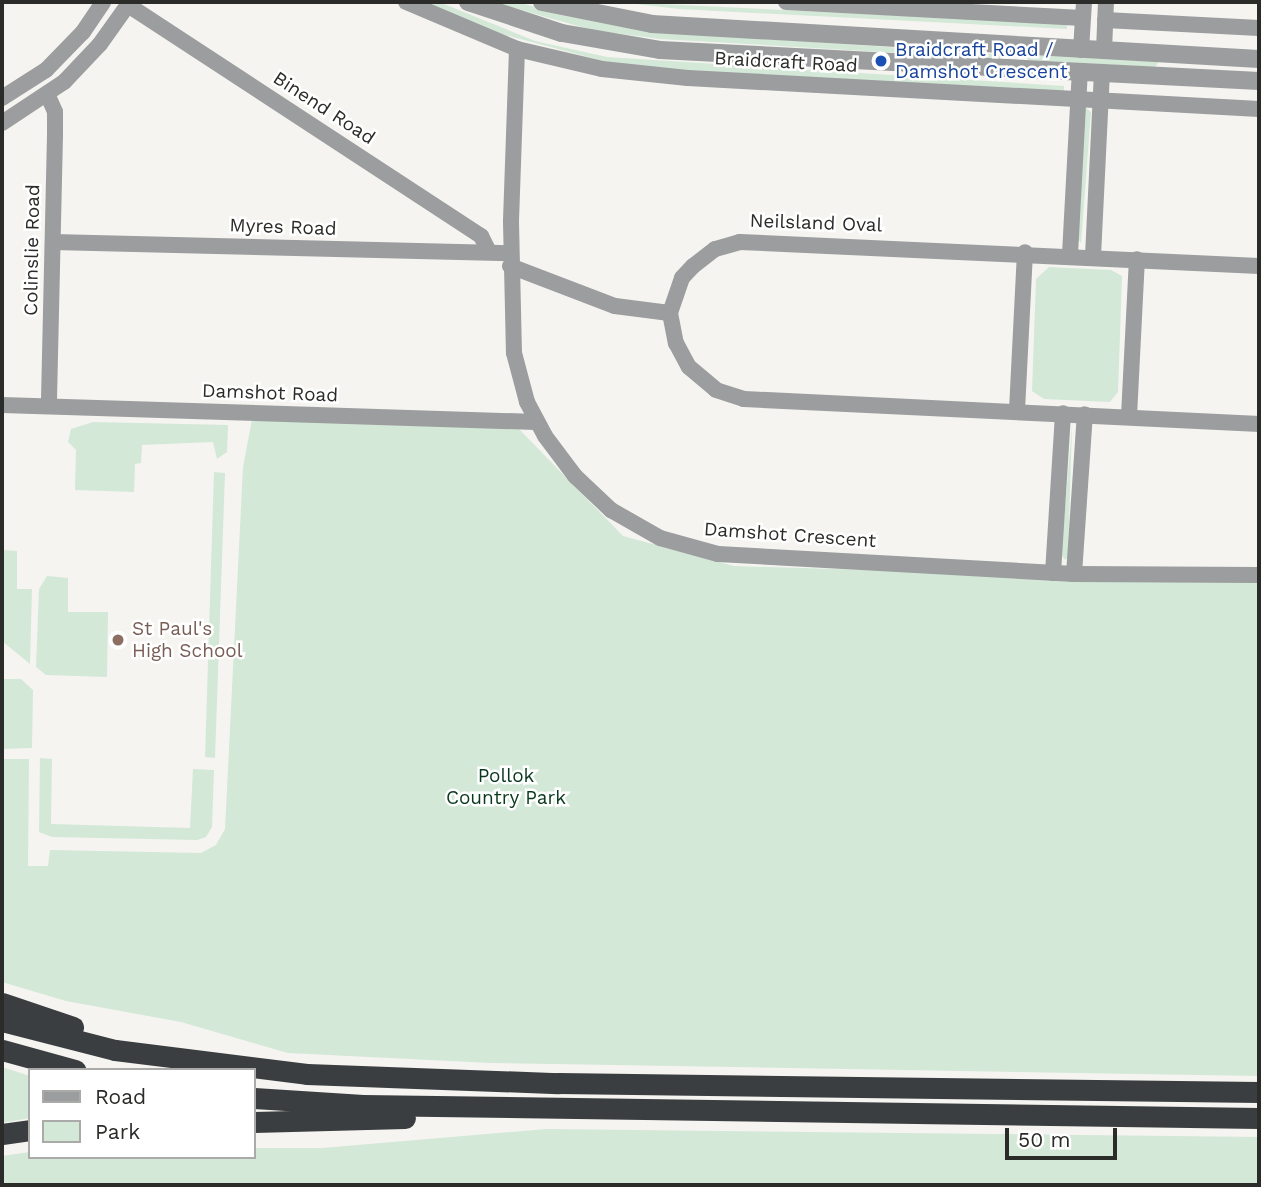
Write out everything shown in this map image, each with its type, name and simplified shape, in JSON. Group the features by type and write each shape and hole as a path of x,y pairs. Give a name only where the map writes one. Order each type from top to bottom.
{"highway":[{"path":"2,1003 78,1028 228,1066"},
{"path":"2,1021 116,1050 228,1066 558,1083 1259,1092"},
{"path":"2,1050 68,1068"},
{"path":"256,1098 564,1109 1259,1118"},
{"path":"256,1122 564,1109"},
{"path":"2,1134 28,1130"}],"street":[{"path":"2,98 46,70 83,32 103,2"},
{"name":"Braidcraft Road","path":"407,2 517,49 602,69 688,78 1259,109"},
{"name":"Braidcraft Road","path":"468,2 562,33 630,46 1259,82"},
{"name":"Braidcraft Road","path":"542,2 652,24 1259,59"},
{"path":"786,2 1084,10 1082,50"},
{"path":"1104,51 1106,2"},
{"path":"2,123 48,96 87,60 129,3"},
{"name":"Binend Road","path":"129,3 481,236 489,252"},
{"path":"1105,20 1259,28"},
{"name":"Damshot Crescent","path":"517,49 511,260 514,353 536,422 575,476 611,510 688,548 1074,574 1259,575"},
{"path":"1070,254 1080,72"},
{"path":"1093,256 1102,74"},
{"name":"Colinslie Road","path":"48,96 55,113 49,406"},
{"name":"Myres Road","path":"53,242 489,252 511,260"},
{"name":"Neilsland Oval","path":"670,313 682,278 693,265 715,249 740,242 1070,254 1259,266"},
{"path":"1017,410 1025,252"},
{"path":"1129,416 1137,259"},
{"path":"511,260 615,306 670,313 676,343 689,367 701,380 732,396 1259,424"},
{"name":"Damshot Road","path":"2,405 536,422"},
{"path":"1053,573 1063,413"},
{"path":"1074,574 1084,414"}],"green space":[{"path":"421,2 439,2 535,41 607,57 1064,86 1064,92 681,71 607,62 479,28"},
{"path":"493,2 518,2 562,15 661,32 1009,55 1003,59 660,39 592,30"},
{"path":"620,2 1067,24 1067,29 679,9"},
{"path":"1025,54 1157,60 1158,63 1155,67 1028,60"},
{"path":"1086,108 1091,112 1081,243 1078,239"},
{"path":"1049,267 1111,270 1122,276 1118,392 1110,402 1044,399 1032,391 1036,279"},
{"name":"Pollok Country Park","path":"253,414 518,428 623,536 734,566 1259,582 1259,1076 491,1063 288,1053 181,1022 66,1001 2,982 2,759 29,759 28,866 48,866 50,850 201,853 216,845 225,829 243,467"},
{"path":"93,422 228,425 227,452 217,459 213,442 142,445 141,463 135,464 134,492 75,490 76,450 68,442 71,429"},
{"path":"1072,426 1068,557 1065,560 1061,554"},
{"path":"214,472 225,473 215,758 205,757"},
{"path":"2,550 17,551 17,589 32,589 30,664 2,641"},
{"path":"47,576 68,578 68,612 108,612 107,677 46,675 36,667 39,589"},
{"path":"2,679 21,679 33,690 32,748 2,749"},
{"path":"40,758 52,759 51,824 190,828 193,769 214,770 212,827 206,837 197,840 52,837 39,832"},
{"path":"2,1067 28,1075 28,1118 2,1123"},
{"path":"547,1129 1259,1137 1259,1185 2,1185 2,1156 28,1152 28,1159 256,1159 256,1148 322,1148"}],"place":[{"name":"Braidcraft Road / Damshot Crescent","path":"881,61"},
{"name":"St Paul's High School","path":"118,640"}]}
